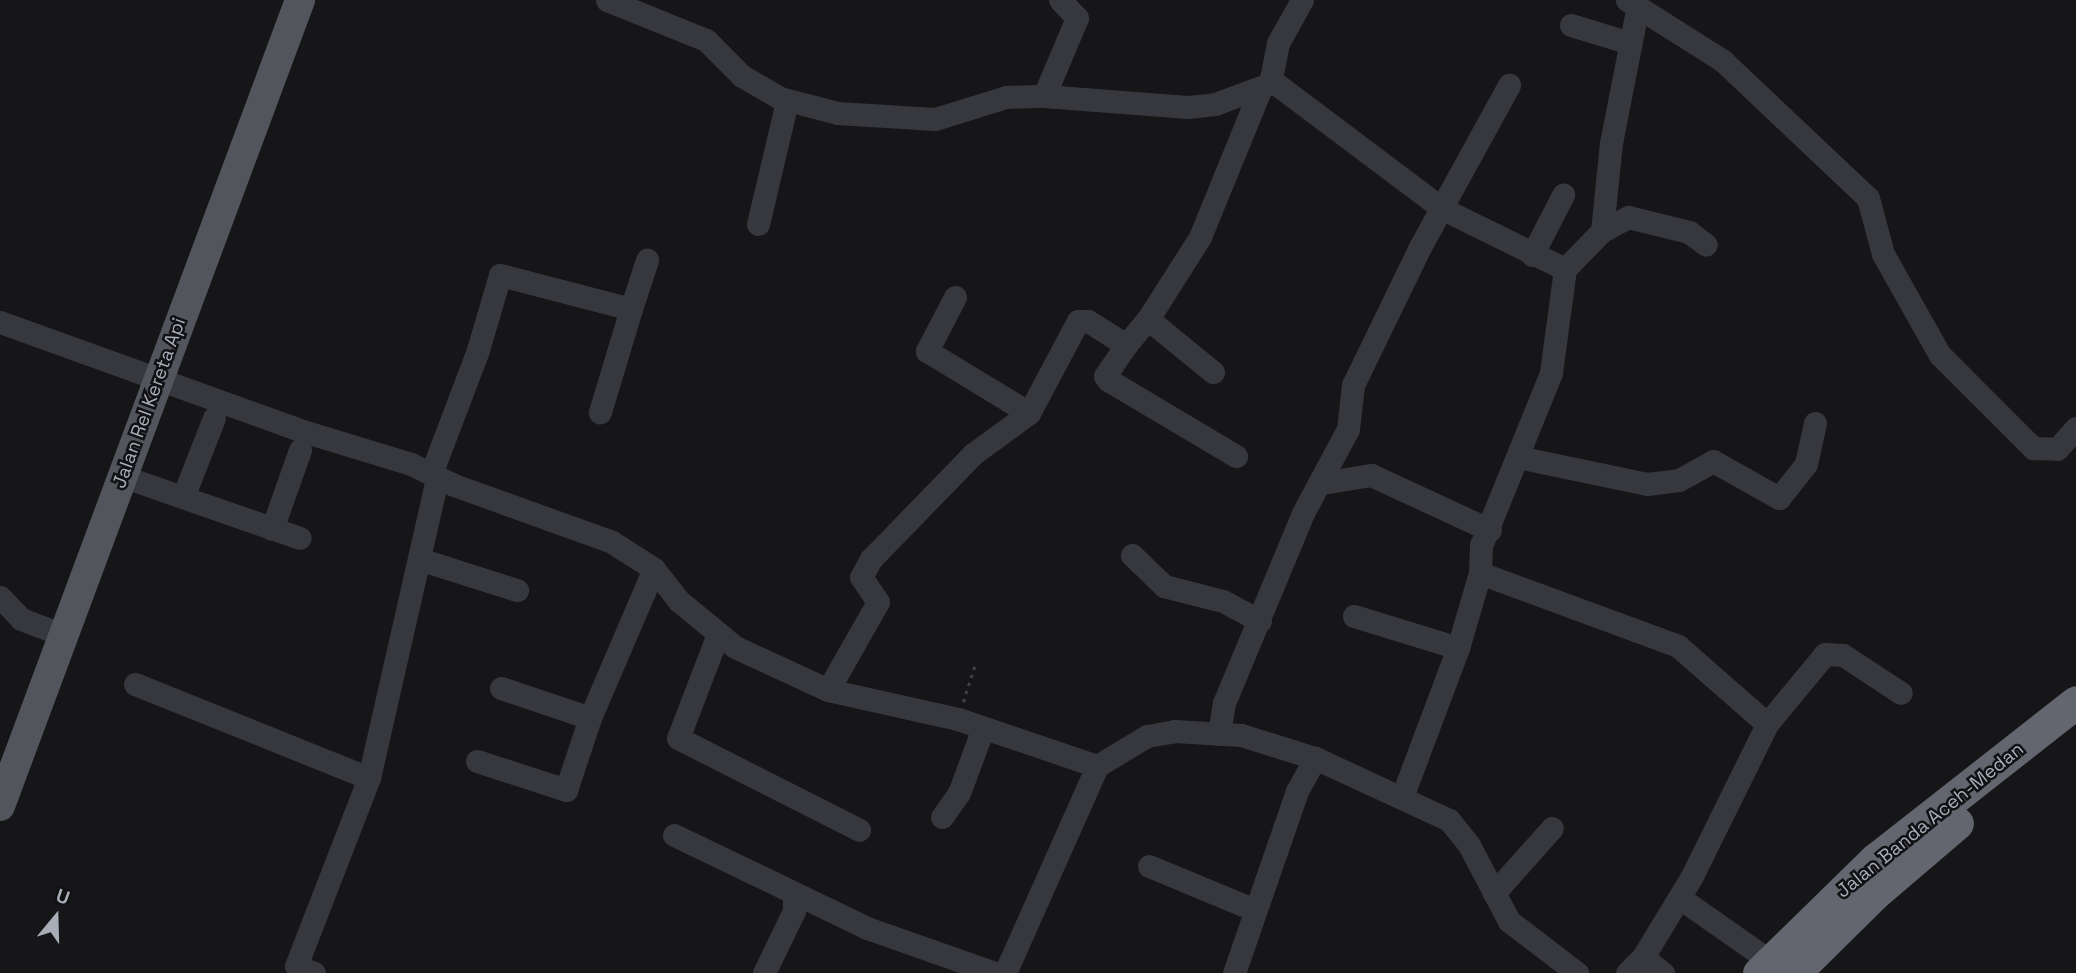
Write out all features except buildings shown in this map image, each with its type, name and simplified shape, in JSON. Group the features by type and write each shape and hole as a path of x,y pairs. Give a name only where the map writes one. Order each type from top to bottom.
{"highway":[{"name":"Jalan Banda Aceh-Medan","path":"1774,969 1876,859 2076,702"},
{"name":"Jalan Banda Aceh-Medan","path":"1774,969 1874,894 2076,722"}],"main road":[{"name":"Jalan Rel Kereta Api","path":"0,806 157,378 300,0"}],"street":[{"path":"607,0 706,40 742,76 787,101 837,113 912,120 935,119 1006,97 1044,96 1188,107 1265,85"},
{"path":"1044,96 1077,18 1060,0"},
{"path":"1236,456 1105,376 1148,319 1200,237 1265,85 1278,43 1301,0"},
{"path":"1602,231 1611,143 1630,43 1632,3 1723,61 1868,198 1883,254 1940,355 2033,448 2052,451 2063,445 2076,428"},
{"path":"1571,25 1630,43"},
{"path":"1265,85 1443,209 1565,269"},
{"path":"1219,734 1224,703 1303,513 1322,483 1348,429 1353,385 1420,247 1509,85"},
{"path":"758,224 787,101"},
{"path":"1532,255 1563,195"},
{"path":"1402,797 1458,648 1480,573 1481,545 1490,530 1551,373 1565,269 1602,231 1634,217 1689,232 1706,245"},
{"path":"600,412 647,260"},
{"path":"314,973 296,966 305,933 369,778 419,559 434,476 478,350 500,275 631,310"},
{"path":"955,297 927,351 1029,413"},
{"path":"1148,319 1213,372"},
{"path":"828,690 878,602 861,572 973,454 1029,413 1078,321 1088,321 1126,345"},
{"path":"0,322 612,542 654,569 679,601 718,634 745,652 828,690 958,719 1097,766"},
{"path":"183,497 214,418"},
{"path":"1518,457 1647,484 1678,480 1713,460 1779,498 1806,464 1815,423"},
{"path":"272,529 300,450"},
{"path":"1322,483 1371,475 1490,530"},
{"path":"122,476 300,538"},
{"path":"1132,555 1164,586 1223,601 1260,621"},
{"path":"419,559 516,590"},
{"path":"477,761 566,790 590,718 654,569"},
{"path":"1480,573 1678,646 1767,724"},
{"path":"0,597 21,619 63,635"},
{"path":"1354,616 1458,648"},
{"path":"718,634 678,738 859,830"},
{"path":"1663,973 1635,965 1680,898 1767,724 1828,652 1843,655 1901,693"},
{"path":"135,684 369,778"},
{"path":"501,688 590,718"},
{"path":"942,817 959,793 983,728"},
{"path":"1005,973 1097,766 1159,733 1219,734 1268,741 1315,758 1402,797 1457,827 1515,927 1577,973"},
{"path":"1234,973 1297,791 1315,758"},
{"path":"1494,893 1552,828"},
{"path":"674,835 867,928 995,973"},
{"path":"1149,866 1255,910"},
{"path":"764,973 794,911 794,893"},
{"path":"1680,898 1774,969"}],"path":[{"path":"958,719 976,662"}]}
